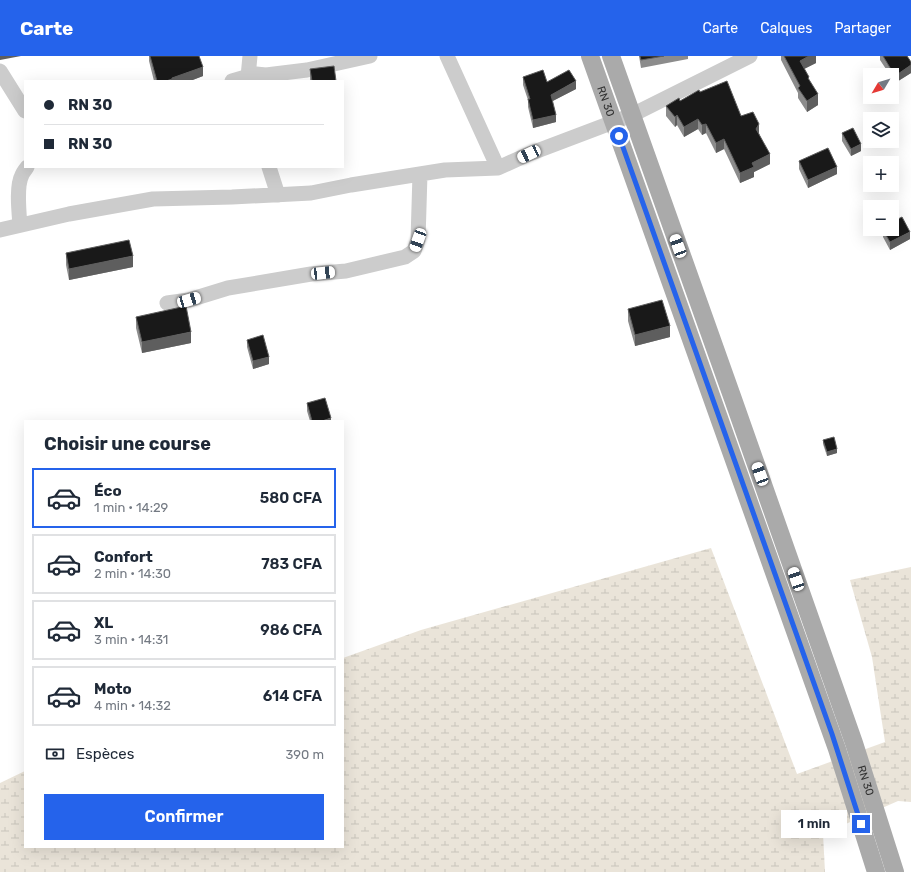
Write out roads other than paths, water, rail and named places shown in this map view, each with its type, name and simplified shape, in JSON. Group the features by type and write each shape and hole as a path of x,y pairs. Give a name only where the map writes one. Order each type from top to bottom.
{"main road":[{"name":"RN 30","path":"590,56 845,746"},
{"name":"RN 30","path":"610,56 734,399 870,821 895,872"},
{"name":"RN 30","path":"870,821 876,872"}],"street":[{"path":"248,79 250,56"},
{"path":"248,79 256,74 266,75 307,70 370,56"},
{"path":"447,56 498,168"},
{"path":"0,230 69,214 153,199 311,193 445,170 498,168 529,154 632,115 750,56"},
{"path":"0,71 24,109"},
{"path":"20,225 18,199 21,176 27,168"},
{"path":"269,168 278,195"},
{"path":"167,303 189,300 228,288 311,274 346,271 405,257 414,251 418,240 420,174"}]}
